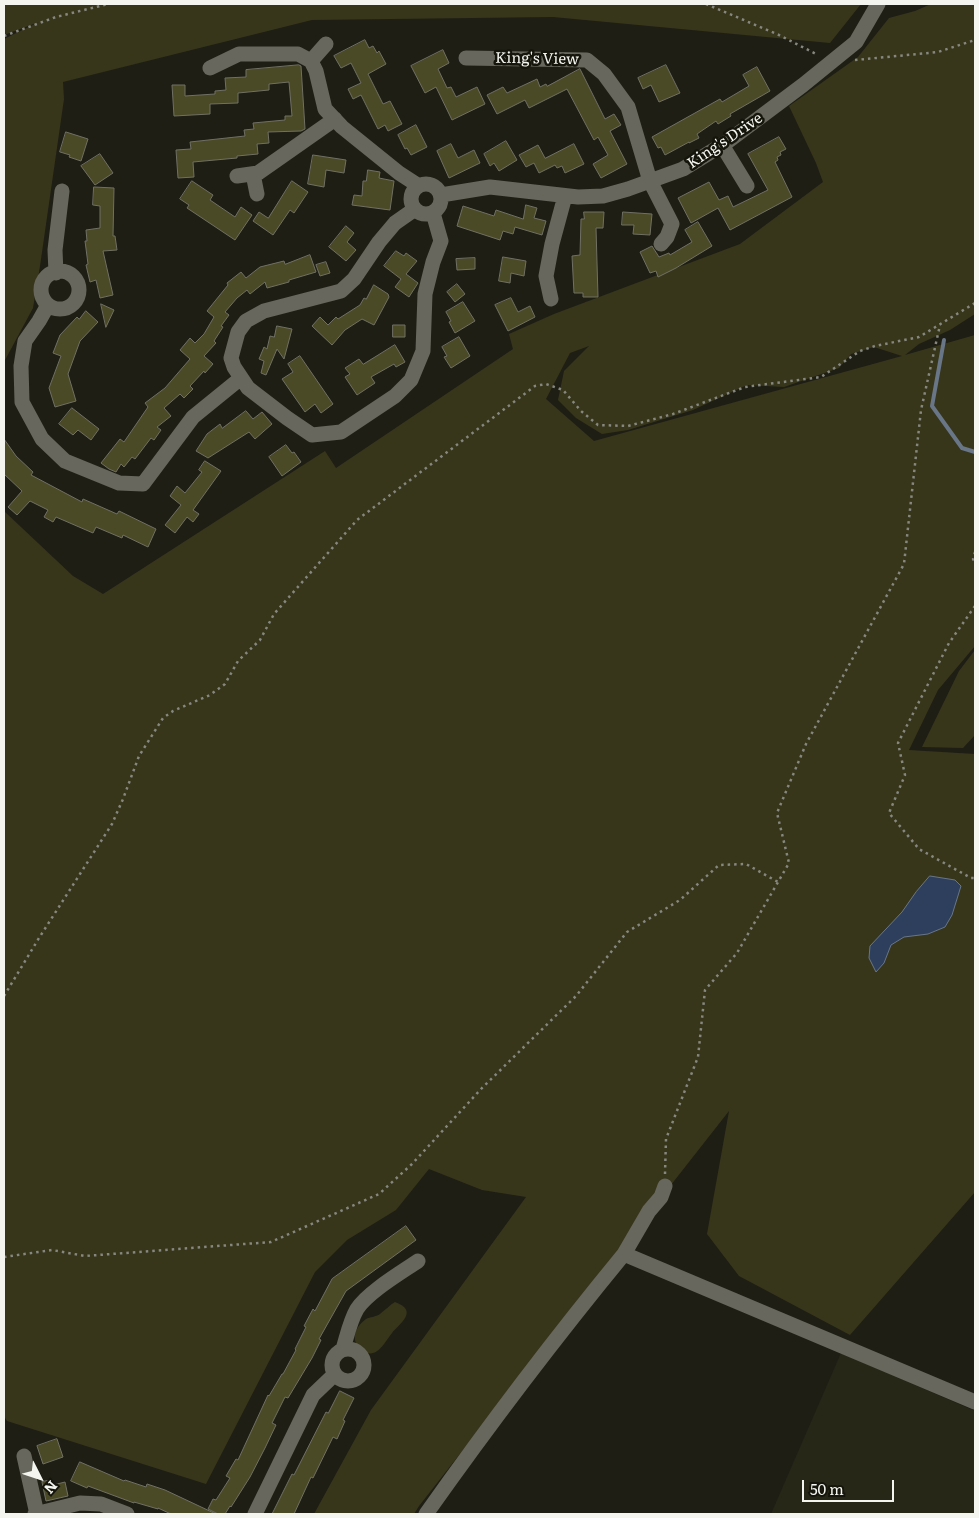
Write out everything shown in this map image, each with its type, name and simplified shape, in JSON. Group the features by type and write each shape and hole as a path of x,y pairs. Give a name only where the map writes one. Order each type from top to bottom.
{"street":[{"name":"King's Drive","path":"441,195 490,187 564,196 603,196 683,169 722,145 803,85 856,42 878,4"},
{"path":"311,61 326,44"},
{"path":"210,68 239,54 298,54 311,61 316,71 325,110 342,127 419,186"},
{"name":"King's View","path":"466,58 587,60 604,74 628,107 650,181 672,224 667,237 661,244"},
{"path":"237,176 258,173 334,119"},
{"path":"722,145 747,186"},
{"path":"254,174 257,194"},
{"path":"423,184 432,185 439,191 441,204 433,213 423,214 412,205 412,197 419,186 423,184"},
{"path":"56,273 55,250 62,191"},
{"path":"551,299 546,276 564,196"},
{"path":"415,209 395,224 379,242 354,279 341,292 264,311 246,321 238,332 231,358 248,388 312,435 341,432 395,396 411,380 423,350 426,294 433,262 441,241 433,213"},
{"path":"63,271 73,276 79,286 78,296 74,303 67,308 53,308 42,297 41,285 48,275 56,273 63,271"},
{"path":"48,305 25,341 21,366 22,402 42,439 65,461 119,484 143,484 193,417 241,378"},
{"path":"426,1514 589,1296 624,1254 649,1211 661,1197 665,1186"},
{"path":"624,1254 975,1402"},
{"path":"343,1349 354,1349 362,1356 364,1361 363,1372 359,1377 349,1381 344,1381 335,1374 332,1360 343,1349 358,1308 390,1279 418,1261"},
{"path":"255,1514 313,1394 335,1374"},
{"path":"24,1456 36,1514 80,1503 101,1504 127,1514"}],"path":[{"path":"4,36 56,17 108,4"},
{"path":"706,4 779,35 831,62 938,52 975,40"},
{"path":"4,996 112,824 139,756 163,718 173,711 210,695 225,684 238,661 260,640 274,614 357,520 536,386 546,384 563,390 580,411 598,425 628,426 673,414 745,387 821,377 860,351 919,337 975,304"},
{"path":"665,1186 666,1139 698,1057 705,990 737,953 789,863 777,812 806,744 904,564 921,410 940,324"},
{"path":"975,552 973,559 975,563"},
{"path":"975,606 949,643 898,743 906,775 889,813 919,849 971,878 975,878"},
{"path":"4,1257 52,1250 85,1256 271,1242 379,1194 412,1164 482,1088 576,996 627,932 680,900 719,865 746,864 778,882"}],"shaded area":[{"path":"4,4 861,4 830,43 553,17 312,20 63,82 64,99 33,308 4,362 4,39 39,22 4,35"},
{"path":"931,4 975,4 975,314 950,330 919,344 905,355 975,335 975,646 938,690 909,750 975,754 975,1192 850,1335 739,1276 707,1234 729,1111 414,1514 314,1514 371,1410 526,1197 482,1190 429,1169 396,1210 347,1240 315,1272 206,1484 7,1421 4,1416 4,511 73,576 103,594 325,451 336,468 513,349 509,334 554,314 740,244 823,182 789,106 858,57 889,18 915,11","holes":["589,346 564,371 558,400 576,418 602,434 628,430 693,410 747,385 784,387 839,368 851,354 874,347 902,356 594,441 546,399 570,353"]},
{"path":"975,650 975,735 963,748 922,747 959,671"},
{"path":"395,1302 406,1309 406,1317 379,1350 370,1353 365,1352 355,1341 359,1325 366,1319 378,1315"},
{"path":"841,1353 975,1411 975,1514 771,1514"}],"water":[{"path":"930,876 955,880 961,886 952,915 945,927 928,934 904,937 891,945 884,963 876,972 869,958 870,946 902,912"}],"building":[{"path":"365,40 369,48 373,46 377,53 379,51 386,64 368,74 383,104 390,101 402,124 388,131 385,125 378,129 361,95 353,99 348,89 361,83 351,63 341,68 334,56"},
{"path":"443,50 449,63 438,69 447,88 451,87 456,97 477,87 485,104 452,120 436,87 425,93 411,66"},
{"path":"666,65 680,93 659,102 651,85 643,89 638,78"},
{"path":"301,66 305,129 301,131 268,132 269,143 257,144 258,154 193,162 194,177 178,178 176,150 191,149 190,142 245,136 244,130 254,129 253,123 285,120 285,116 292,116 289,82 269,84 269,90 238,93 238,103 210,104 210,114 174,116 172,85 185,85 185,96 215,94 215,91 226,90 225,78 246,77 246,70"},
{"path":"757,67 770,91 730,114 731,116 718,124 716,121 697,134 699,138 665,155 661,147 658,148 652,137 720,99 722,102 749,86 743,75"},
{"path":"580,69 605,119 614,114 621,125 610,131 627,164 601,178 593,164 608,155 598,137 594,140 567,89 529,108 525,100 497,114 487,95 503,87 507,93 537,79 540,87 546,84 547,86"},
{"path":"416,125 427,147 411,155 407,148 405,149 398,135"},
{"path":"66,132 88,139 81,161 60,152"},
{"path":"779,137 786,149 780,152 781,155 777,157 778,160 775,162 792,197 730,230 718,208 691,223 678,198 709,182 719,200 728,196 733,207 768,190 748,154"},
{"path":"506,141 517,160 499,171 494,163 490,166 484,154"},
{"path":"451,144 458,158 474,150 480,163 449,178 437,151"},
{"path":"574,144 584,164 565,173 562,166 557,168 555,165 539,173 534,163 526,167 519,155 538,145 545,158"},
{"path":"100,154 113,173 95,185 81,166"},
{"path":"313,155 346,160 344,173 326,170 324,187 308,184"},
{"path":"368,170 380,172 379,178 394,181 390,210 352,205 354,195 362,196 363,181 366,181"},
{"path":"192,181 213,195 210,200 235,217 241,207 252,215 235,240 187,208 189,205 180,199"},
{"path":"292,181 308,192 294,213 290,210 273,235 253,221 259,212 268,218"},
{"path":"94,187 114,188 113,236 115,236 117,250 103,251 113,295 100,298 96,280 90,282 86,265 88,264 85,241 87,241 86,230 100,228 100,206 93,205"},
{"path":"526,205 537,208 534,218 546,221 542,235 515,227 513,234 503,231 500,240 457,226 463,206 494,216 496,210 523,219"},
{"path":"584,212 604,212 603,228 596,228 598,297 583,297 583,293 574,293 572,256 580,255 581,219 584,219"},
{"path":"623,212 652,214 650,235 633,234 634,225 622,225"},
{"path":"698,222 712,246 658,277 656,271 650,273 640,252 652,246 659,257 669,253 670,255 692,242 685,230"},
{"path":"346,226 354,233 347,242 356,250 346,261 329,247"},
{"path":"396,251 404,256 406,253 417,261 406,274 418,283 409,297 395,287 401,279 384,266"},
{"path":"310,255 316,272 267,288 265,282 250,294 247,290 237,298 225,312 229,315 214,341 216,343 204,356 213,364 190,386 193,389 184,398 180,394 164,408 171,416 157,427 161,430 154,440 151,438 135,459 132,457 124,467 121,464 116,472 101,463 120,439 124,442 148,407 145,403 165,388 190,359 180,350 190,338 195,343 204,334 214,317 207,311 228,285 227,283 241,272 246,278 260,267 284,261 285,264"},
{"path":"503,257 526,261 524,276 511,273 510,283 499,281"},
{"path":"475,258 475,269 457,270 456,259"},
{"path":"326,262 330,273 320,276 316,265"},
{"path":"457,284 465,294 455,302 447,292"},
{"path":"374,285 388,294 389,297 374,325 362,319 345,330 332,345 312,326 320,317 328,325 336,317 338,319 360,305"},
{"path":"511,298 518,312 530,306 535,317 508,331 495,305"},
{"path":"463,302 475,321 455,333 446,312"},
{"path":"101,304 114,310 106,327"},
{"path":"86,311 98,322 80,341 68,374 76,401 55,407 49,388 61,356 53,353 60,335 77,317 79,319"},
{"path":"393,325 405,325 405,337 393,337"},
{"path":"277,326 292,329 284,359 277,349 266,375 261,373 264,361 259,359 264,347 267,349 270,336 274,337"},
{"path":"459,337 470,356 451,368 444,357 447,356 442,347"},
{"path":"395,345 405,362 396,367 394,364 371,377 375,383 357,395 345,377 350,374 345,368 359,359 363,364"},
{"path":"300,356 333,404 321,413 315,404 305,412 282,379 293,372 288,364"},
{"path":"72,408 99,429 91,440 78,430 73,435 59,424"},
{"path":"246,411 253,419 262,412 272,424 255,439 249,432 208,458 196,451 207,434 220,424 222,428"},
{"path":"4,439 16,456 33,472 31,475 82,502 83,499 117,514 119,511 156,529 148,547 123,535 122,538 96,527 93,533 56,517 53,522 44,517 48,510 30,501 17,515 8,507 22,491 4,474"},
{"path":"286,445 301,462 282,476 269,457"},
{"path":"205,461 221,471 193,510 199,514 193,522 187,517 175,533 165,525 181,505 170,496 177,486 185,493 202,472 199,470"},
{"path":"406,1226 416,1240 346,1291 319,1339 321,1340 312,1358 288,1398 285,1397 272,1423 276,1425 265,1448 231,1507 225,1514 218,1514 208,1509 213,1499 216,1500 230,1478 226,1476 236,1459 238,1460 268,1395 283,1374 296,1350 306,1327 304,1326 313,1309 315,1311 332,1279"},
{"path":"340,1391 354,1398 343,1420 345,1421 337,1439 333,1437 313,1478 311,1477 294,1514 272,1514 326,1412 328,1413"},
{"path":"57,1439 63,1457 43,1464 37,1446"},
{"path":"80,1462 124,1481 146,1487 147,1484 165,1490 216,1514 171,1514 158,1508 134,1503 88,1486 87,1488 71,1481"},
{"path":"52,1480 53,1485 65,1482 68,1496 46,1501 42,1482"}],"waterway":[{"path":"944,340 932,406 962,448 975,452"}]}
